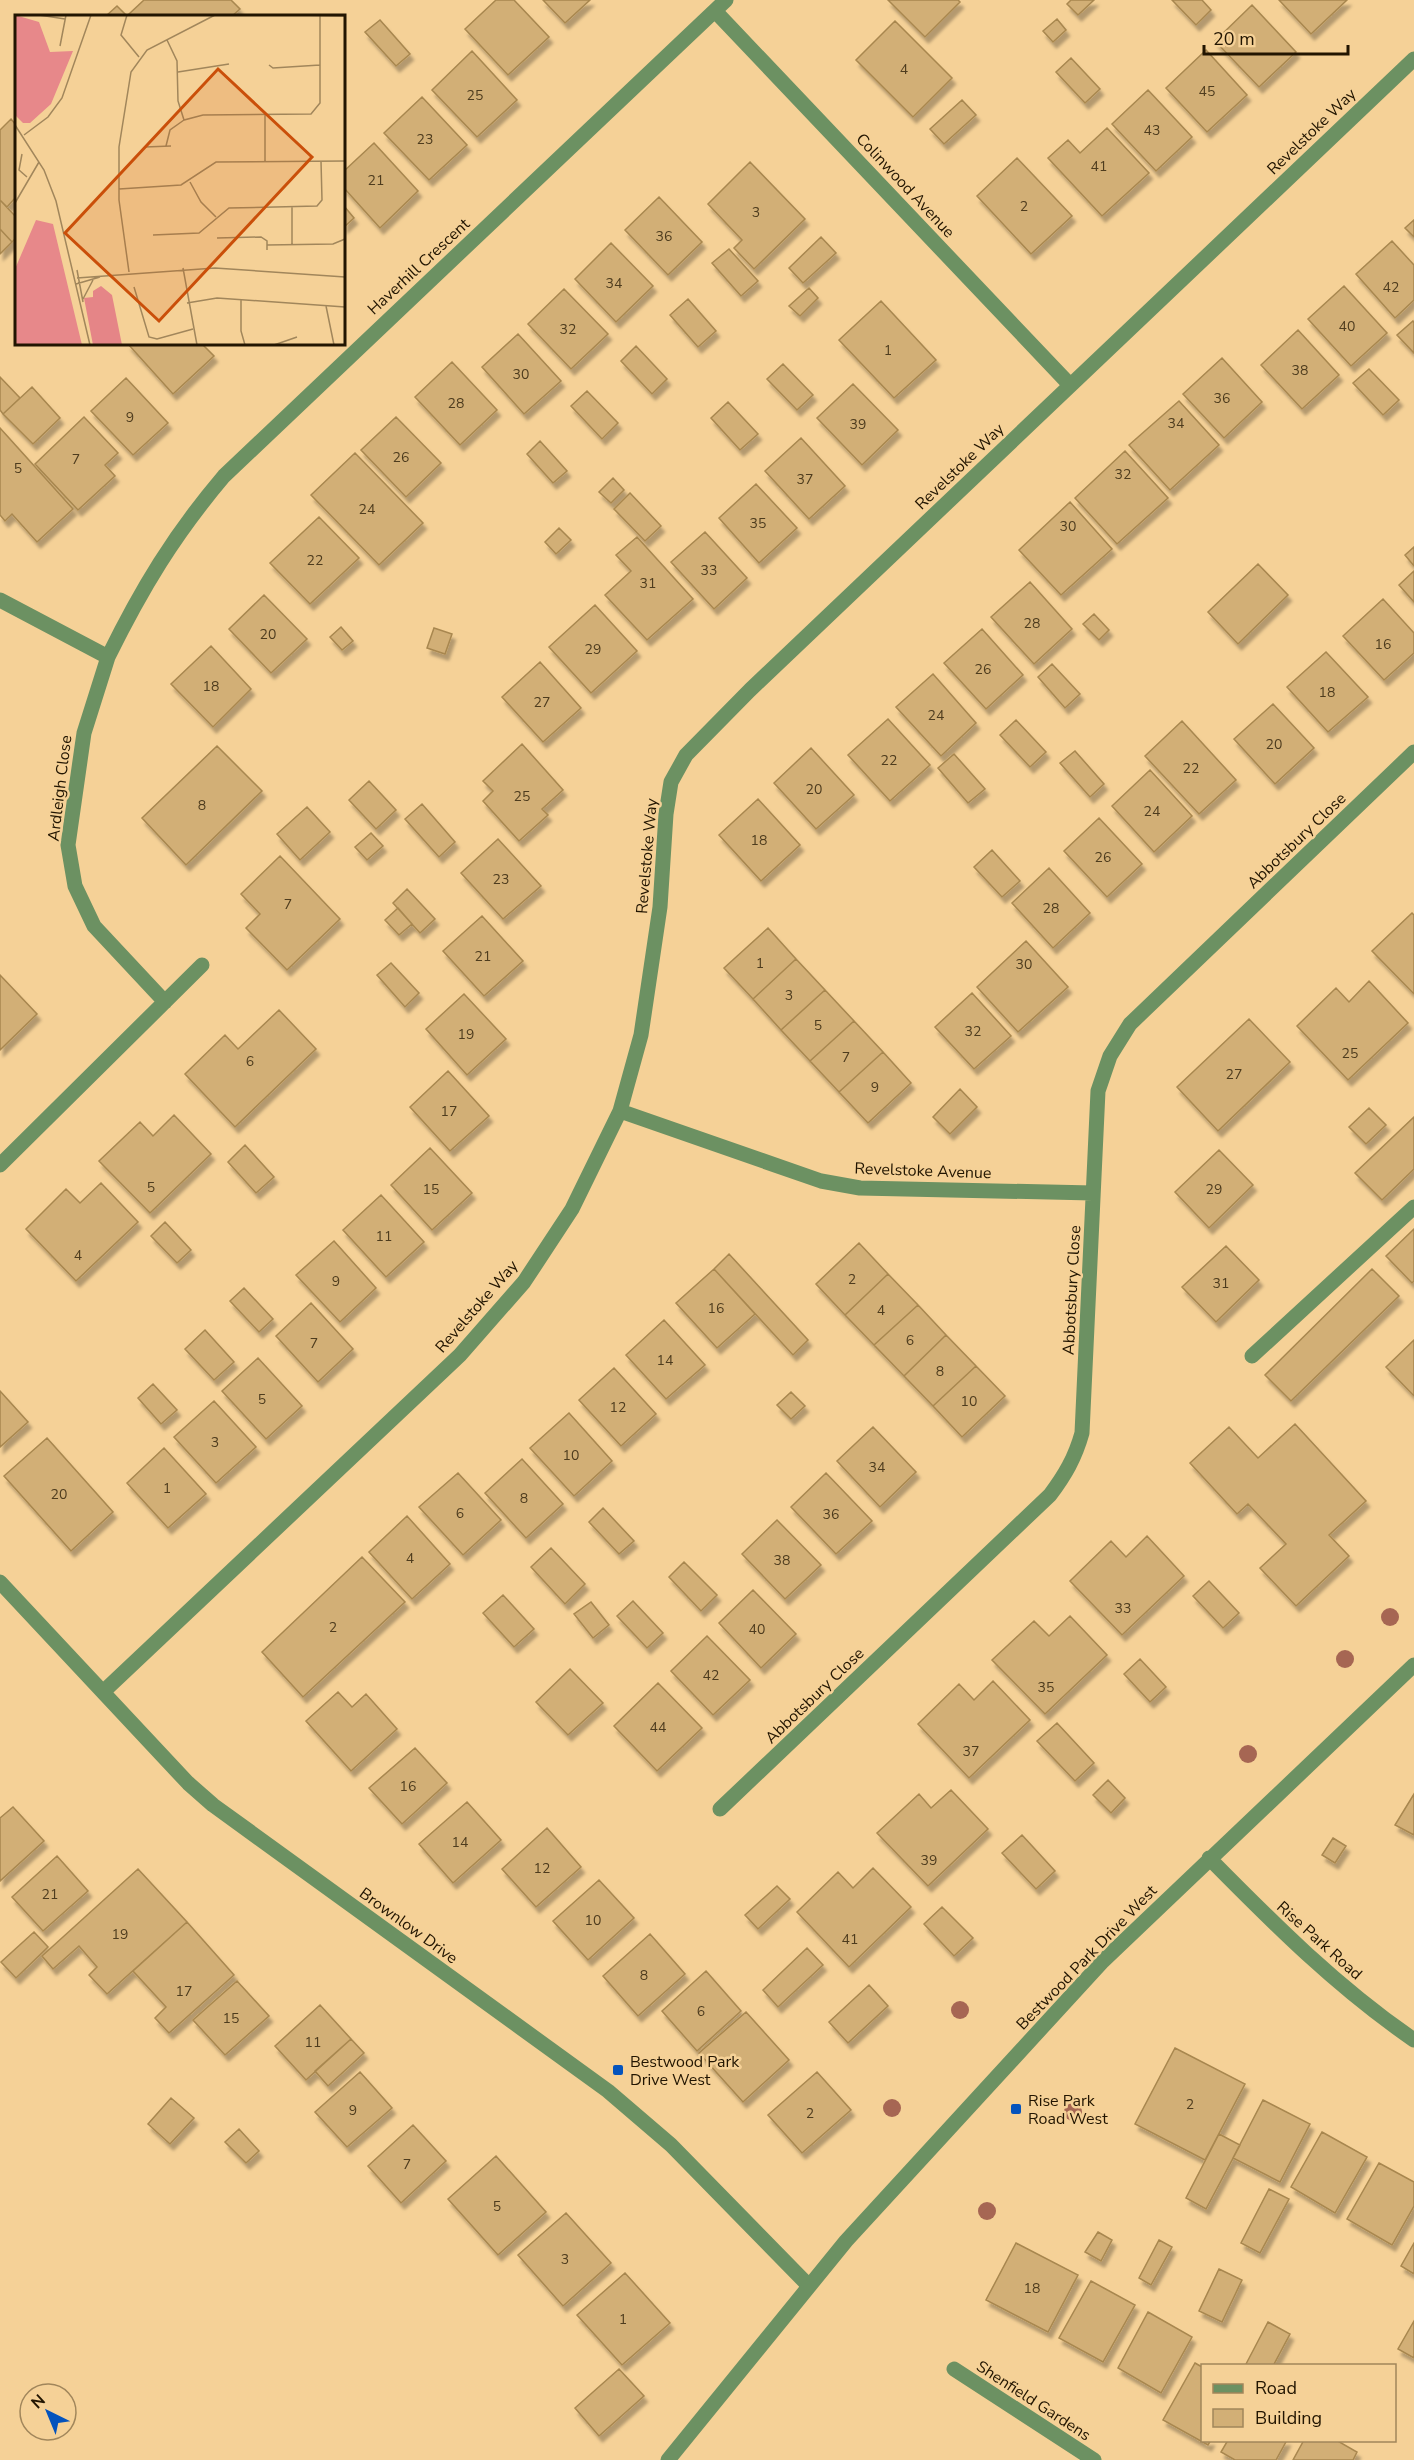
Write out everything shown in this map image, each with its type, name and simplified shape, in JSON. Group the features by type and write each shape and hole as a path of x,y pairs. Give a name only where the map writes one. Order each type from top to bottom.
{"street":[{"name":"Colinwood Avenue","path":"721,5 1070,385"},
{"name":"Haverhill Crescent","path":"108,657 159,561 185,521 224,476 721,5"},
{"name":"Revelstoke Way","path":"103,1692 460,1355 524,1282 572,1209 620,1111 641,1035 660,907 666,814 672,782 686,755 1070,385 1414,59"},
{"path":"0,600 108,657"},
{"name":"Ardleigh Close","path":"108,657 84,733 68,845 75,886 94,926 165,1002"},
{"name":"Abbotsbury Close","path":"720,1809 1050,1495 1065,1476 1076,1457 1082,1433 1098,1091 1110,1056 1130,1024 1414,752"},
{"path":"0,1165 202,964"},
{"name":"Revelstoke Avenue","path":"620,1111 821,1181 860,1188 1093,1192"},
{"path":"1252,1356 1414,1207"},
{"name":"Brownlow Drive","path":"0,1582 188,1783 213,1805 637,2115 671,2145 809,2286"},
{"name":"Bestwood Park Drive West","path":"668,2460 846,2241 1103,1961 1414,1665"},
{"name":"Rise Park Road","path":"1209,1858 1303,1953 1371,2010 1414,2040"},
{"name":"Shenfield Gardens","path":"954,2369 1094,2460"}],"building":[{"path":"144,0 231,0 240,9 233,15 129,14"},
{"path":"496,0 514,0 549,37 508,75 465,29"},
{"path":"543,0 590,0 565,23"},
{"path":"888,0 958,0 960,2 925,37"},
{"path":"1071,0 1094,0 1078,15 1067,4"},
{"path":"1172,0 1202,0 1211,10 1196,25"},
{"path":"1279,0 1347,0 1311,34"},
{"path":"1252,5 1296,52 1259,87 1215,41"},
{"path":"117,6 126,15 107,15"},
{"path":"1057,19 1066,30 1053,42 1043,31"},
{"path":"380,20 410,54 396,66 365,32"},
{"path":"895,21 952,78 913,117 856,60"},
{"path":"1206,50 1247,95 1207,132 1166,88"},
{"path":"472,51 517,100 477,137 432,90"},
{"path":"1071,58 1100,89 1085,103 1056,72"},
{"path":"1148,90 1192,137 1156,171 1112,124"},
{"path":"422,97 467,145 429,180 384,133"},
{"path":"962,100 976,115 944,144 930,129"},
{"path":"11,119 15,124 15,198 7,207 0,200 0,130"},
{"path":"1107,128 1149,173 1102,216 1048,158 1068,140 1080,153"},
{"path":"374,143 418,191 380,228 345,189 345,170"},
{"path":"1017,158 1072,216 1031,254 977,196"},
{"path":"750,162 805,219 754,269 734,248 742,240 708,204"},
{"path":"659,197 702,242 668,275 625,230"},
{"path":"0,200 15,216 15,239 12,242 0,229"},
{"path":"345,207 354,218 345,226"},
{"path":"1414,220 1414,237 1405,228"},
{"path":"0,229 12,242 0,254"},
{"path":"821,237 836,253 803,283 789,268"},
{"path":"1392,241 1414,265 1414,300 1395,318 1356,274"},
{"path":"611,243 653,286 616,322 575,279"},
{"path":"729,249 758,281 741,296 712,263"},
{"path":"1344,286 1387,333 1351,366 1308,319"},
{"path":"809,288 818,298 800,316 789,306"},
{"path":"564,289 608,334 571,369 528,324"},
{"path":"688,299 716,331 698,347 670,315"},
{"path":"881,301 936,360 894,398 839,340"},
{"path":"1413,321 1414,323 1414,353 1397,335"},
{"path":"1298,330 1339,375 1302,409 1261,365"},
{"path":"518,334 561,381 524,414 482,367"},
{"path":"129,345 203,345 214,356 173,394"},
{"path":"636,346 667,379 652,394 621,361"},
{"path":"1222,358 1262,402 1224,438 1183,394"},
{"path":"452,362 497,410 460,445 415,397"},
{"path":"783,364 813,395 797,410 767,379"},
{"path":"1369,369 1399,400 1383,415 1353,383"},
{"path":"0,377 20,398 3,414 0,410"},
{"path":"126,378 168,423 133,455 91,411"},
{"path":"853,384 898,430 862,465 817,418"},
{"path":"32,387 60,418 33,444 3,414"},
{"path":"587,391 618,423 602,439 571,406"},
{"path":"1179,401 1219,445 1170,490 1129,445"},
{"path":"728,402 758,434 740,450 711,418"},
{"path":"84,417 118,453 105,465 115,476 78,510 35,464"},
{"path":"396,417 441,463 406,497 361,450"},
{"path":"0,428 73,509 37,542 12,514 5,521 0,515"},
{"path":"801,438 845,486 809,519 765,471"},
{"path":"540,441 567,471 553,483 527,454"},
{"path":"1125,451 1168,498 1117,544 1075,498"},
{"path":"355,453 423,523 379,565 311,495"},
{"path":"613,478 624,490 611,503 599,492"},
{"path":"756,484 797,528 759,563 719,518"},
{"path":"630,493 661,526 645,541 614,509"},
{"path":"1070,502 1112,549 1061,595 1019,550"},
{"path":"319,517 359,558 310,604 270,563"},
{"path":"559,528 571,540 556,554 545,542"},
{"path":"705,532 747,578 714,609 671,562"},
{"path":"637,537 693,599 647,640 605,595 631,571 616,555"},
{"path":"1414,547 1414,566 1405,555"},
{"path":"1258,564 1288,595 1238,644 1208,612"},
{"path":"1414,571 1414,602 1399,585"},
{"path":"1030,582 1072,629 1034,664 991,617"},
{"path":"264,595 307,639 271,673 229,629"},
{"path":"1383,599 1414,633 1414,653 1384,680 1343,636"},
{"path":"595,605 637,651 591,693 549,647"},
{"path":"1094,614 1109,630 1099,640 1083,624"},
{"path":"341,627 353,641 342,650 330,637"},
{"path":"434,628 452,634 445,654 427,648"},
{"path":"982,629 1023,675 986,709 944,663"},
{"path":"211,646 251,689 213,727 171,684"},
{"path":"1326,652 1368,697 1328,732 1287,687"},
{"path":"540,662 581,708 543,742 502,697"},
{"path":"1052,664 1080,694 1065,708 1038,677"},
{"path":"933,674 976,723 941,756 896,707"},
{"path":"1273,704 1314,748 1275,784 1234,739"},
{"path":"888,719 930,765 890,801 848,755"},
{"path":"1016,720 1046,752 1030,767 1000,735"},
{"path":"1182,721 1236,780 1199,814 1145,756"},
{"path":"522,744 563,790 542,809 548,815 519,841 483,801 493,791 483,781"},
{"path":"217,746 262,791 186,865 142,818"},
{"path":"811,748 854,795 816,829 774,783"},
{"path":"1075,751 1104,784 1090,797 1060,763"},
{"path":"954,754 985,789 968,803 938,768"},
{"path":"1150,770 1192,816 1154,852 1112,806"},
{"path":"369,781 396,810 376,829 349,800"},
{"path":"758,799 800,845 761,881 719,835"},
{"path":"422,804 455,842 439,857 405,819"},
{"path":"307,807 330,832 300,860 277,834"},
{"path":"1099,818 1142,864 1107,897 1064,851"},
{"path":"371,833 383,846 367,860 355,847"},
{"path":"498,839 541,886 503,919 461,873"},
{"path":"992,850 1020,881 1002,897 974,867"},
{"path":"280,856 340,919 287,970 246,928 260,914 241,894"},
{"path":"1049,868 1090,913 1053,948 1012,903"},
{"path":"407,889 435,919 420,933 393,903"},
{"path":"398,908 412,924 399,935 385,920"},
{"path":"1412,913 1414,915 1414,994 1372,951"},
{"path":"482,916 523,961 484,996 443,951"},
{"path":"768,928 796,959 753,999 724,968"},
{"path":"1026,941 1068,987 1018,1032 977,987"},
{"path":"796,959 825,990 781,1030 753,999"},
{"path":"391,963 419,993 405,1007 377,975"},
{"path":"0,975 37,1014 0,1050"},
{"path":"1369,981 1408,1023 1348,1080 1297,1026 1336,988 1349,1002"},
{"path":"825,990 854,1021 810,1061 781,1030"},
{"path":"972,993 1011,1036 974,1069 935,1027"},
{"path":"464,994 506,1039 467,1075 426,1029"},
{"path":"279,1010 316,1049 235,1127 185,1074 225,1035 238,1049"},
{"path":"1249,1019 1290,1062 1218,1131 1177,1087"},
{"path":"854,1021 883,1052 839,1092 810,1061"},
{"path":"883,1052 911,1083 868,1123 839,1092"},
{"path":"448,1071 489,1116 450,1151 410,1107"},
{"path":"960,1089 977,1107 950,1134 933,1117"},
{"path":"1369,1108 1386,1125 1366,1144 1349,1127"},
{"path":"174,1115 211,1154 150,1213 99,1161 140,1122 153,1136"},
{"path":"1414,1117 1414,1169 1382,1200 1355,1173"},
{"path":"245,1145 274,1177 256,1193 228,1162"},
{"path":"430,1148 472,1193 432,1230 391,1185"},
{"path":"1219,1150 1253,1185 1209,1228 1175,1192"},
{"path":"101,1183 138,1222 76,1281 26,1229 66,1189 80,1203"},
{"path":"381,1195 424,1242 386,1277 343,1230"},
{"path":"165,1222 191,1250 177,1263 151,1236"},
{"path":"1414,1229 1414,1281 1412,1283 1386,1256"},
{"path":"334,1241 376,1288 340,1322 296,1275"},
{"path":"859,1243 888,1274 845,1315 816,1284"},
{"path":"1226,1246 1259,1280 1216,1322 1182,1287"},
{"path":"729,1254 808,1340 793,1355 714,1269"},
{"path":"714,1269 755,1314 717,1348 676,1303"},
{"path":"1372,1269 1399,1296 1291,1401 1265,1375"},
{"path":"888,1274 918,1305 874,1345 845,1315"},
{"path":"244,1288 273,1319 259,1332 230,1301"},
{"path":"311,1303 353,1349 318,1382 276,1336"},
{"path":"918,1305 946,1335 904,1376 874,1345"},
{"path":"664,1320 705,1365 666,1399 626,1355"},
{"path":"205,1330 234,1362 214,1380 185,1349"},
{"path":"946,1335 976,1366 933,1406 904,1376"},
{"path":"1414,1340 1414,1396 1386,1367"},
{"path":"258,1358 302,1406 266,1439 222,1391"},
{"path":"976,1366 1005,1396 962,1437 933,1406"},
{"path":"614,1368 656,1414 621,1446 579,1400"},
{"path":"153,1384 177,1410 161,1424 138,1398"},
{"path":"0,1391 28,1422 0,1447"},
{"path":"791,1392 805,1406 791,1419 777,1405"},
{"path":"214,1401 256,1447 216,1483 174,1437"},
{"path":"569,1413 612,1461 574,1496 530,1448"},
{"path":"1295,1424 1366,1501 1329,1535 1349,1556 1296,1606 1260,1568 1286,1544 1248,1504 1237,1514 1190,1463 1229,1427 1258,1458"},
{"path":"873,1427 916,1472 880,1507 837,1461"},
{"path":"47,1438 113,1512 71,1551 4,1476"},
{"path":"164,1448 206,1494 168,1528 127,1483"},
{"path":"522,1459 563,1504 526,1538 485,1493"},
{"path":"458,1473 501,1520 463,1555 419,1507"},
{"path":"826,1473 872,1521 836,1554 791,1507"},
{"path":"603,1508 634,1541 619,1554 589,1522"},
{"path":"407,1516 450,1564 412,1599 369,1552"},
{"path":"777,1520 821,1565 785,1599 742,1554"},
{"path":"1147,1536 1184,1576 1122,1635 1070,1581 1111,1541 1126,1557"},
{"path":"551,1548 585,1584 565,1604 531,1567"},
{"path":"362,1557 405,1602 303,1697 262,1652"},
{"path":"684,1562 717,1595 701,1611 669,1577"},
{"path":"1209,1581 1239,1613 1223,1628 1193,1596"},
{"path":"753,1590 796,1634 761,1668 719,1623"},
{"path":"503,1595 534,1629 514,1647 483,1613"},
{"path":"633,1601 663,1633 647,1648 617,1616"},
{"path":"591,1602 609,1625 593,1638 574,1614"},
{"path":"1070,1616 1107,1655 1045,1714 992,1660 1034,1621 1049,1636"},
{"path":"707,1636 750,1680 713,1715 671,1671"},
{"path":"1140,1659 1166,1687 1150,1702 1124,1674"},
{"path":"570,1669 603,1703 568,1735 536,1702"},
{"path":"993,1681 1030,1720 969,1778 918,1724 959,1684 974,1700"},
{"path":"658,1683 702,1728 657,1771 614,1726"},
{"path":"338,1692 352,1707 366,1694 397,1729 351,1771 306,1721"},
{"path":"1057,1723 1094,1763 1075,1781 1037,1741"},
{"path":"415,1748 447,1783 402,1824 369,1788"},
{"path":"1108,1780 1125,1798 1111,1813 1093,1795"},
{"path":"951,1790 988,1829 928,1886 877,1833 919,1794 931,1808"},
{"path":"1414,1794 1414,1835 1395,1825"},
{"path":"467,1802 501,1840 453,1883 419,1844"},
{"path":"13,1807 44,1841 0,1881 0,1818"},
{"path":"547,1828 581,1867 536,1907 502,1869"},
{"path":"1022,1835 1055,1871 1036,1889 1002,1853"},
{"path":"1333,1838 1346,1846 1335,1863 1322,1855"},
{"path":"57,1856 88,1891 43,1931 12,1897"},
{"path":"873,1868 911,1907 849,1967 797,1912 838,1872 853,1888"},
{"path":"138,1869 187,1922 107,1994 89,1975 97,1967 79,1946 53,1969 42,1956"},
{"path":"599,1880 634,1918 588,1960 553,1921"},
{"path":"777,1886 790,1899 758,1929 745,1915"},
{"path":"942,1907 973,1938 954,1956 924,1924"},
{"path":"187,1922 234,1975 169,2033 155,2018 166,2007 133,1971"},
{"path":"34,1932 48,1947 16,1978 1,1962"},
{"path":"650,1934 685,1974 638,2016 603,1976"},
{"path":"807,1948 823,1965 778,2007 763,1990"},
{"path":"706,1971 741,2011 697,2051 662,2011"},
{"path":"237,1981 269,2016 225,2055 193,2020"},
{"path":"869,1985 888,2006 848,2043 829,2022"},
{"path":"320,2005 351,2039 306,2080 275,2046"},
{"path":"746,2012 789,2060 743,2102 699,2053"},
{"path":"351,2039 364,2053 328,2086 315,2071"},
{"path":"1175,2048 1245,2084 1205,2160 1135,2124"},
{"path":"360,2072 392,2108 347,2147 315,2112"},
{"path":"817,2072 851,2110 802,2153 768,2115"},
{"path":"171,2098 194,2118 170,2144 148,2124"},
{"path":"1263,2100 1310,2124 1280,2182 1233,2158"},
{"path":"413,2125 446,2161 401,2203 368,2166"},
{"path":"239,2129 259,2151 246,2163 225,2142"},
{"path":"1322,2132 1367,2157 1335,2213 1291,2187"},
{"path":"1219,2134 1240,2145 1206,2209 1186,2198"},
{"path":"496,2156 546,2212 498,2255 448,2199"},
{"path":"1379,2163 1414,2182 1414,2206 1392,2245 1347,2219"},
{"path":"1269,2189 1289,2199 1260,2253 1241,2243"},
{"path":"566,2213 611,2263 563,2306 518,2255"},
{"path":"1098,2232 1112,2240 1101,2261 1085,2252"},
{"path":"1159,2240 1172,2247 1151,2285 1139,2278"},
{"path":"1016,2243 1078,2275 1048,2332 986,2300"},
{"path":"1414,2243 1414,2274 1401,2266"},
{"path":"1219,2269 1242,2280 1222,2322 1199,2311"},
{"path":"625,2273 670,2323 622,2365 577,2315"},
{"path":"1091,2281 1135,2305 1103,2362 1059,2338"},
{"path":"1148,2312 1192,2337 1161,2393 1118,2368"},
{"path":"1414,2321 1414,2358 1398,2349"},
{"path":"1268,2322 1290,2334 1274,2364 1246,2364"},
{"path":"1195,2363 1201,2366 1201,2441 1163,2420"},
{"path":"619,2369 644,2396 599,2436 575,2408"},
{"path":"1227,2442 1286,2442 1276,2460 1235,2460 1221,2452"},
{"path":"1303,2442 1340,2442 1357,2452 1353,2460 1293,2460"}],"place":[{"name":"Bestwood Park Drive West","path":"618,2070"},
{"name":"Rise Park Road West","path":"1016,2109"}]}
